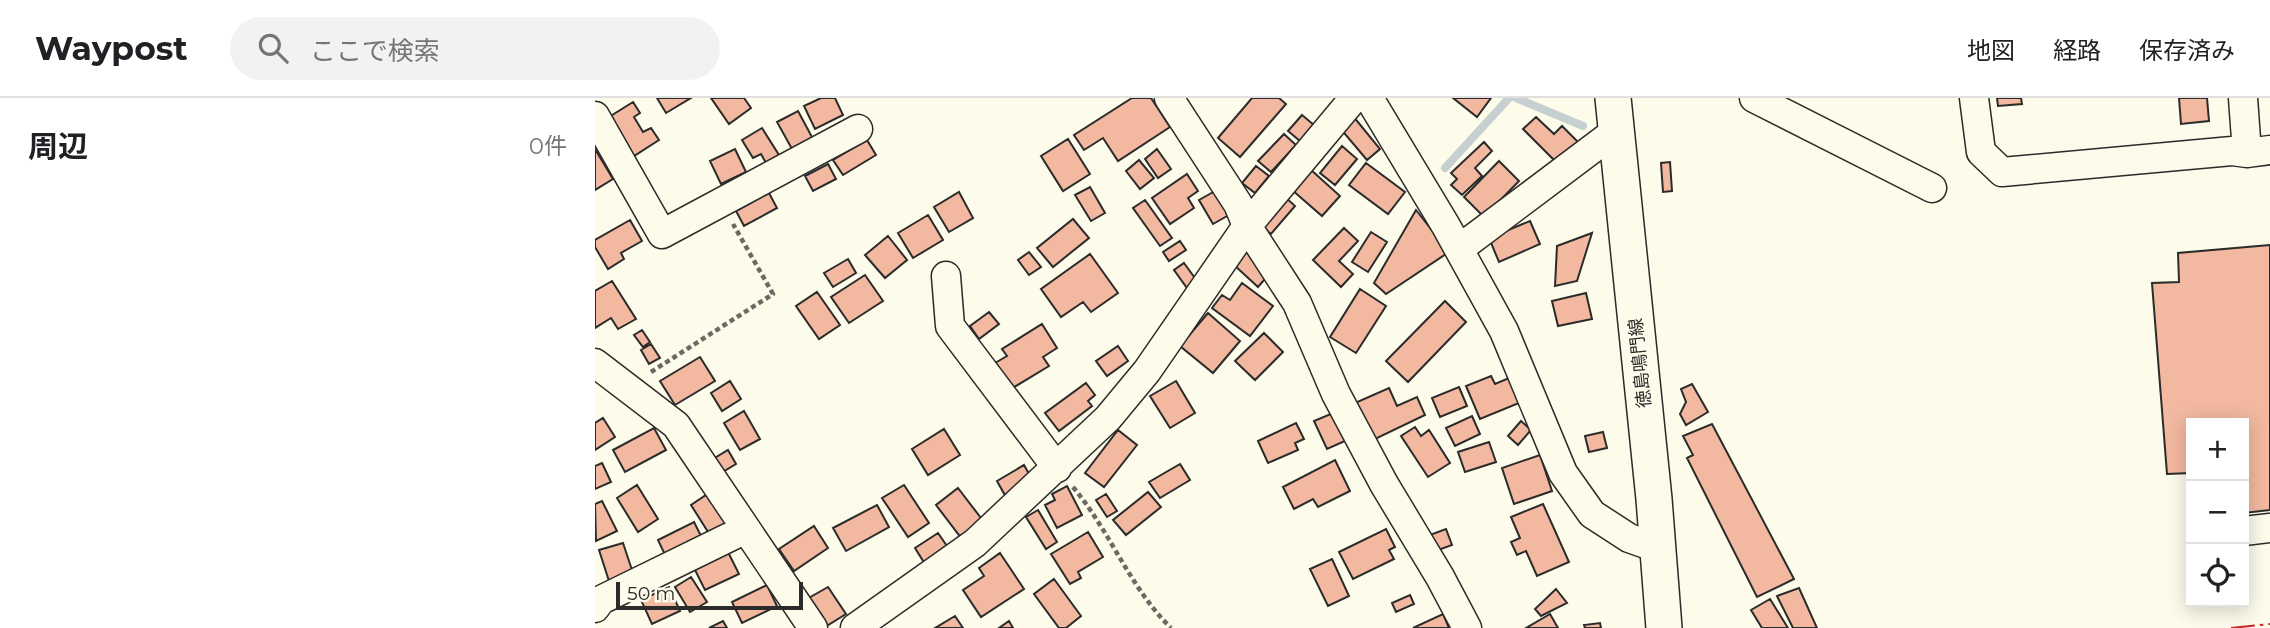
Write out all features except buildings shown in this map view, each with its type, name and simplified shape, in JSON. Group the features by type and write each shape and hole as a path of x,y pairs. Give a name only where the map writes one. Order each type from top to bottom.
{"main road":[{"name":"徳島鳴門線","path":"1614,115 1654,499 1664,628"}],"street":[{"path":"1169,98 1238,204 1247,226 1297,303 1342,406 1467,628"},
{"path":"855,628 975,543 1108,418 1147,371 1247,226 1355,98"},
{"path":"1369,98 1459,249 1504,331 1563,473 1582,503 1607,525 1629,538 1657,548"},
{"path":"1754,98 1932,188"},
{"path":"1974,98 1981,152 2002,172 2232,151 2259,151 2243,98"},
{"path":"1459,249 1614,115"},
{"path":"596,119 662,234 719,201 786,180 858,129"},
{"path":"946,276 950,326 1057,468"},
{"path":"595,363 675,425 813,628"},
{"path":"2249,530 2270,528"},
{"path":"595,608 601,600 746,529"}],"path":[{"path":"627,388 773,294 719,201"},
{"path":"1057,468 1092,510 1155,613 1171,628"}],"waterway":[{"path":"1445,168 1509,98"},
{"path":"1516,98 1583,126"}],"power":[{"path":"2231,628 2270,624"}]}
